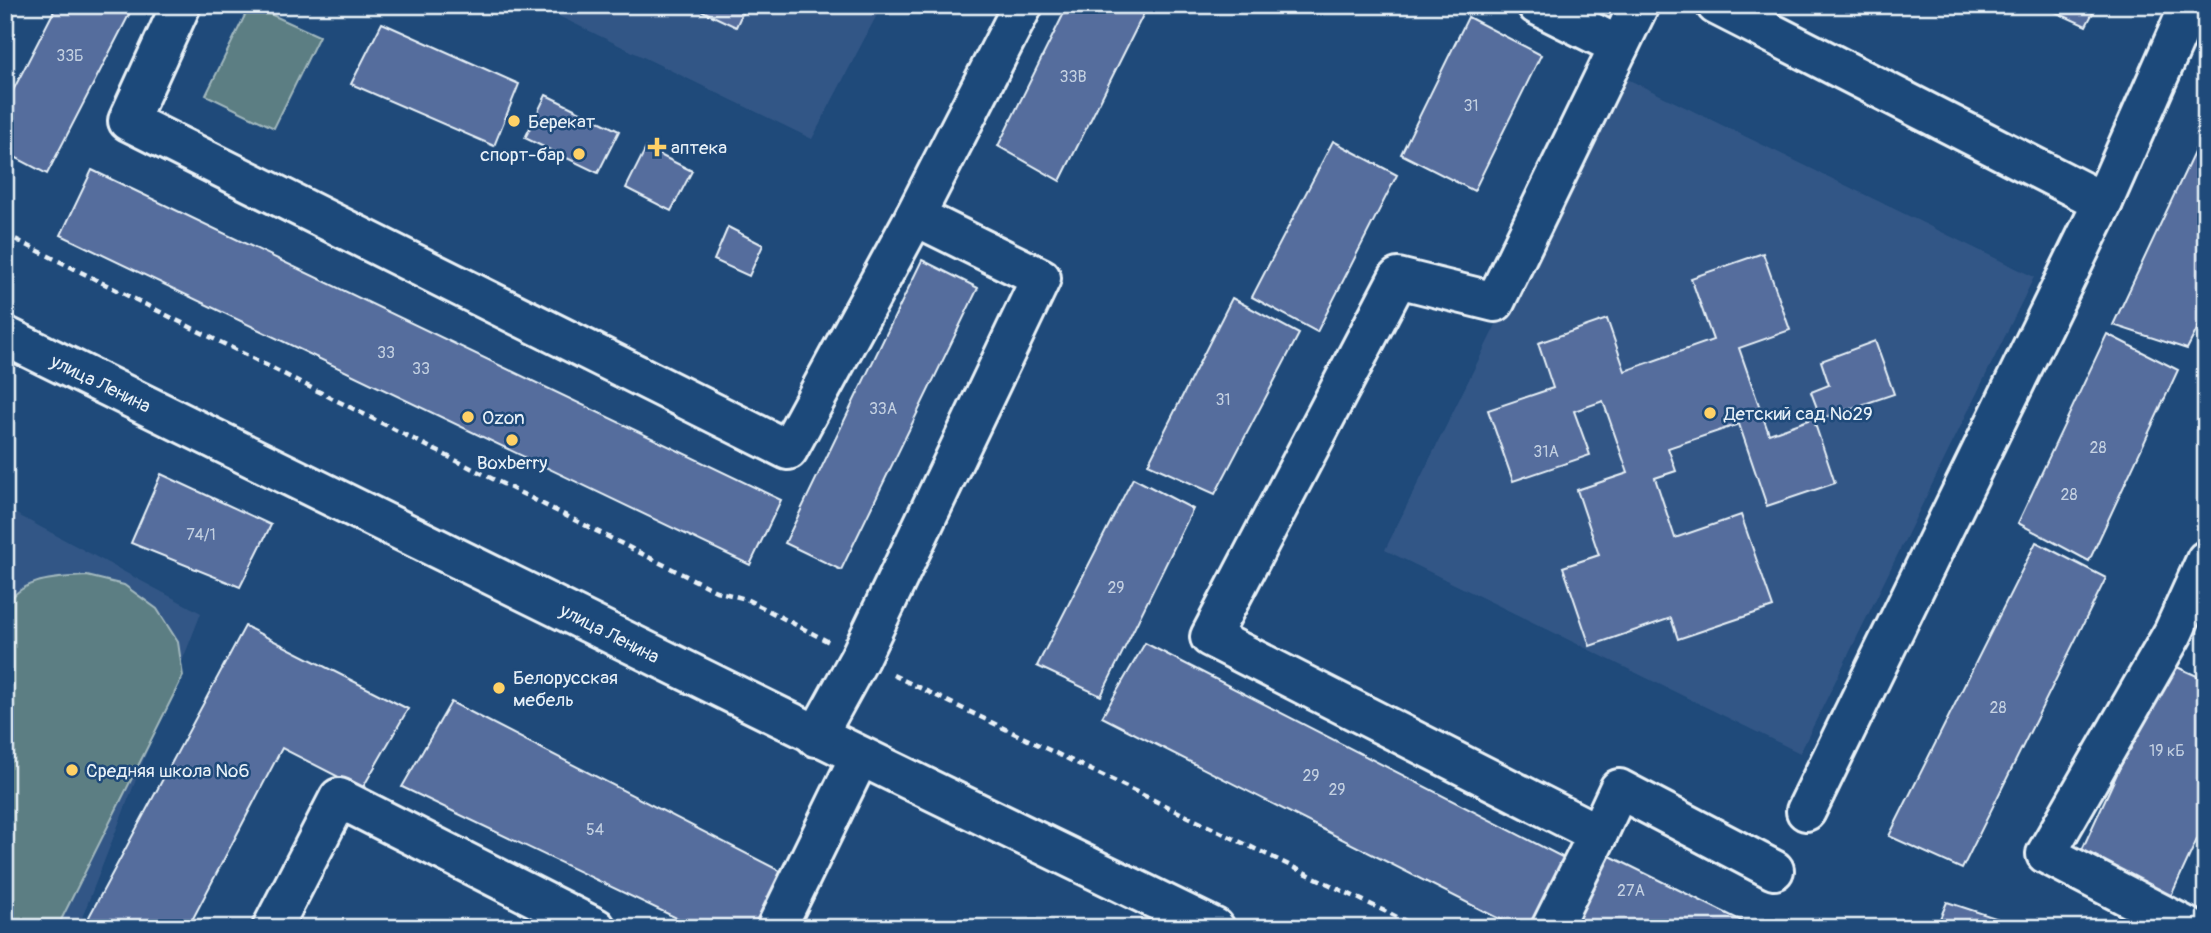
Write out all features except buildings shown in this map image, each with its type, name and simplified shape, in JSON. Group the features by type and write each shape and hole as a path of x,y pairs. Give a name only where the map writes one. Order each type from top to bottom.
{"street":[{"path":"181,5 128,121 788,450 915,216 1023,5"},
{"path":"1537,5 1619,46"},
{"path":"1598,834 1210,637 1398,278 1495,302 1639,5"},
{"path":"1716,5 2103,202"},
{"path":"1806,811 2103,202 2190,5"},
{"path":"816,737 859,659 1041,278 915,216"},
{"name":"улица Ленина","path":"5,336 567,611 816,737 1215,928"},
{"path":"2189,928 2046,854 2196,611 2206,560"},
{"path":"776,928 859,758"},
{"path":"1551,928 1619,789 1774,870"},
{"path":"272,928 339,798 596,928"}],"path":[{"path":"5,234 716,590 746,599 859,659 1420,928"}],"shaded area":[{"path":"536,5 882,5 812,139"},
{"name":"Детский сад №29","path":"1619,75 2034,277 1800,753 1385,550"},
{"name":"Средняя школа №6","path":"5,508 201,613 78,928 5,928"}],"green space":[{"path":"250,5 319,36 274,128 206,95"},
{"name":"Средняя школа №6","path":"87,576 124,585 157,609 178,642 183,676 57,928 5,928 5,608 20,590 30,585 52,579"}],"place":[{"name":"Берекат","path":"514,121"},
{"name":"аптека","path":"657,147"},
{"name":"спорт-бар","path":"579,154"},
{"name":"Детский сад №29","path":"1710,413"},
{"name":"Ozon","path":"468,417"},
{"name":"Boxberry","path":"512,440"},
{"name":"Белорусская мебель","path":"499,688"},
{"name":"Средняя школа №6","path":"72,770"}]}
